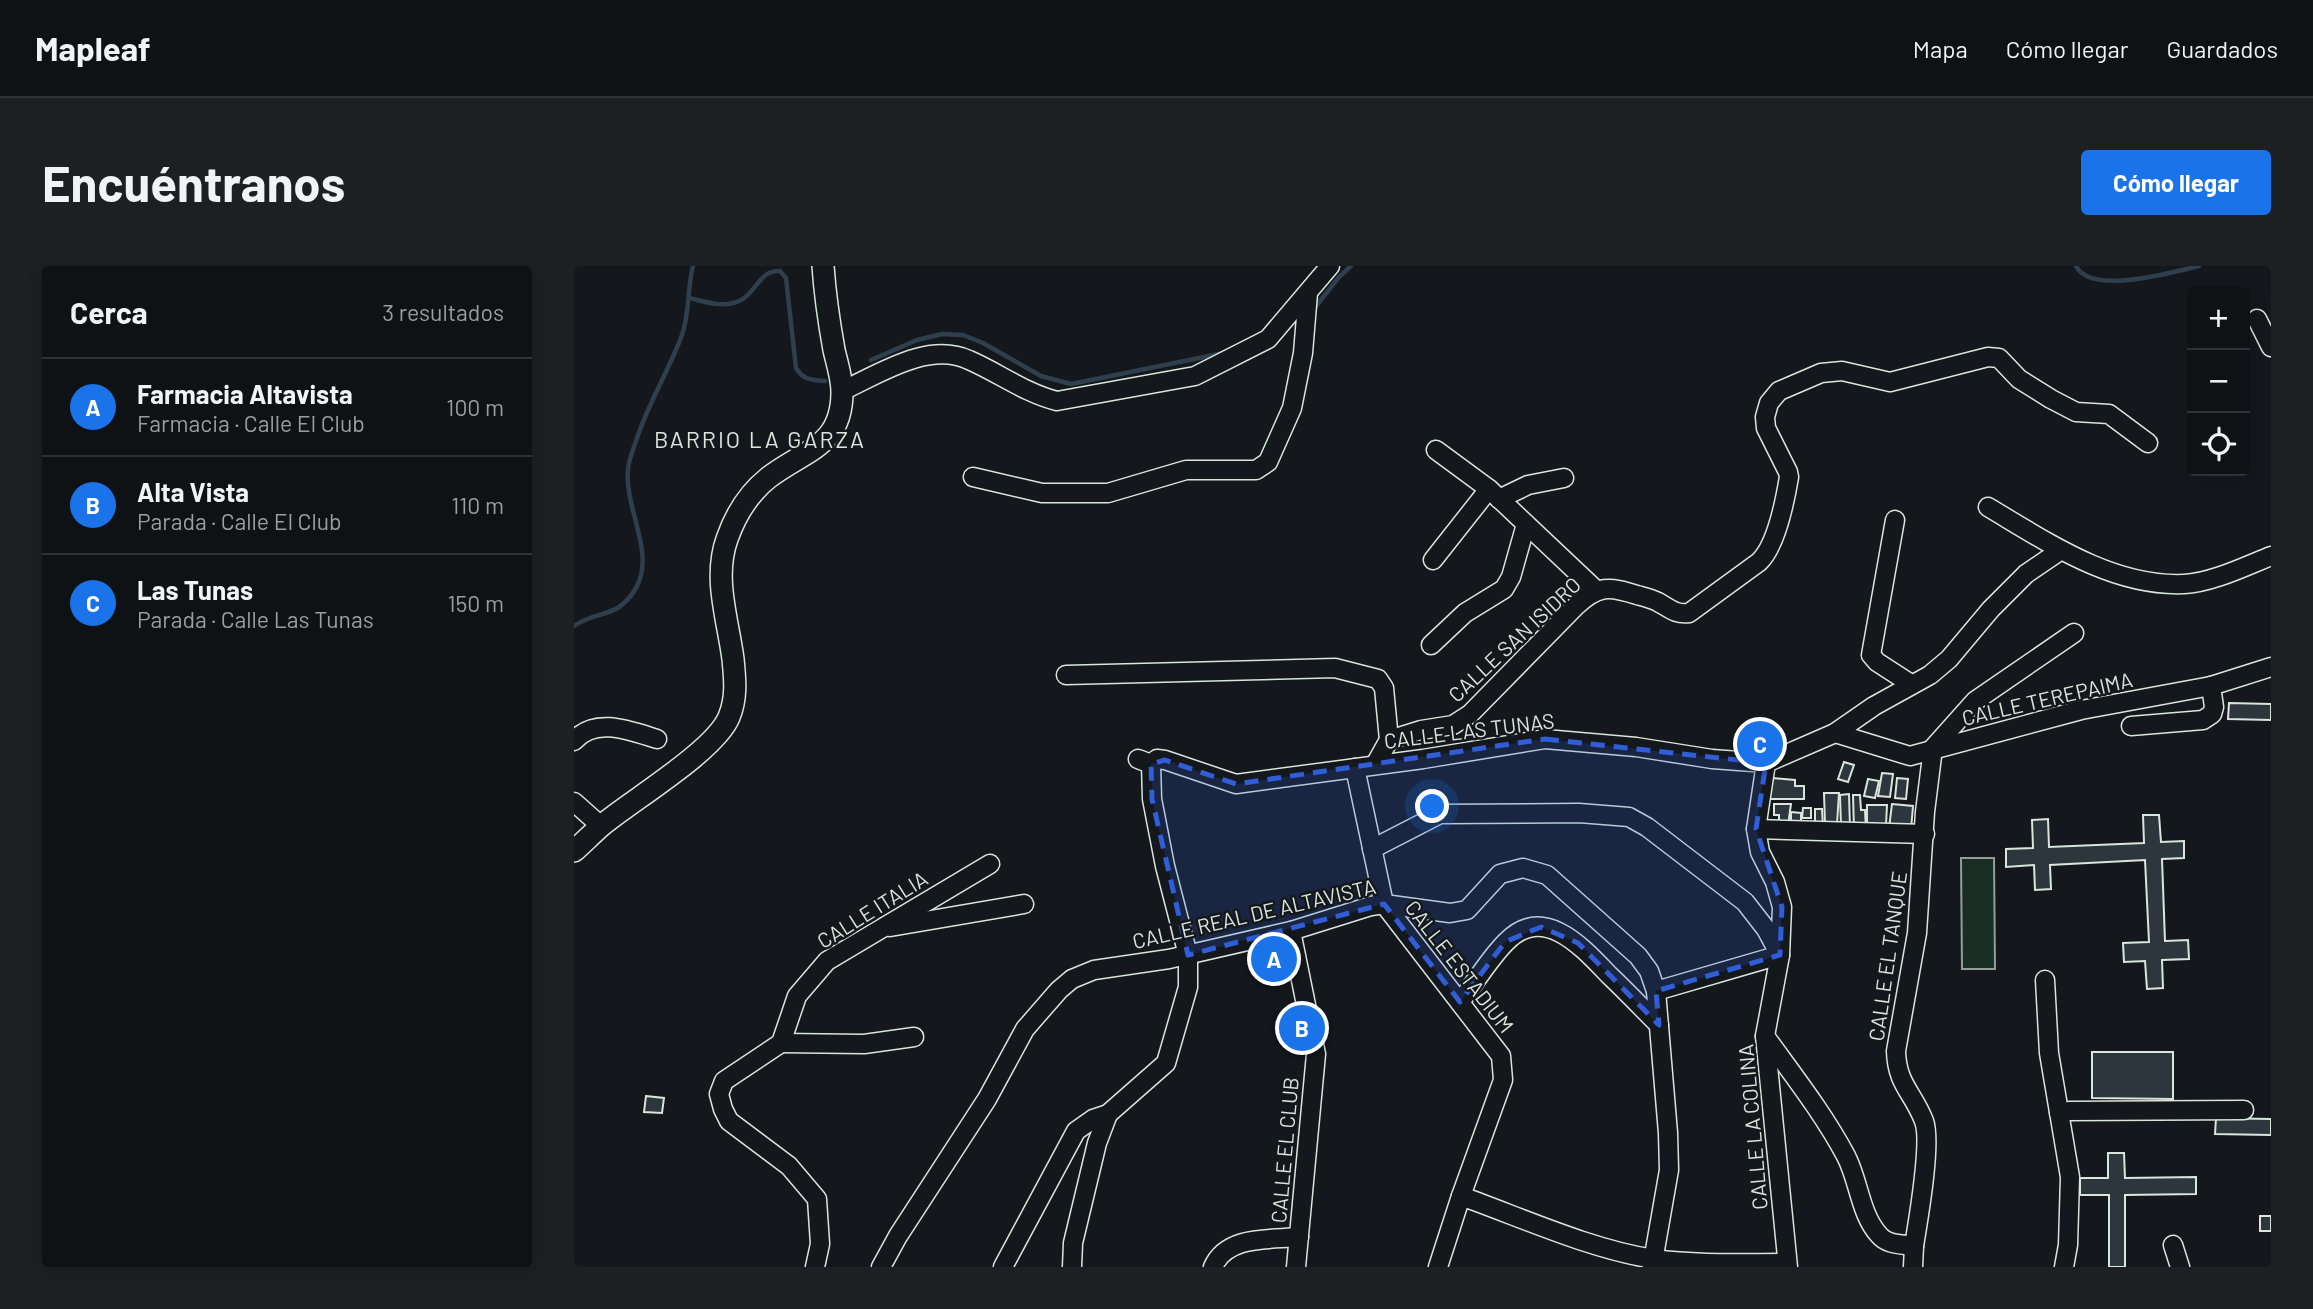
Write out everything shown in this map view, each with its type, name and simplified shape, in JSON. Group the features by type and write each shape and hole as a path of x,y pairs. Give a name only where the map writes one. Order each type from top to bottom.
{"main road":[{"path":"574,851 601,826 719,734 729,718 734,702 735,683 721,574 726,541 738,514 752,494 768,478 832,435 840,411 842,391 825,300 823,266"}],"street":[{"path":"842,391 916,358 942,353 967,358 1038,397 1057,401 1195,376 1268,339 1330,266"},
{"path":"973,477 1042,493 1108,493 1186,470 1256,470 1268,462 1292,408 1303,353 1308,293"},
{"path":"2257,319 2271,347"},
{"name":"CALLE SAN ISIDRO","path":"1388,740 1421,730 1452,725 1470,713 1528,652 1586,597 1597,591 1612,588 1655,600 1674,612 1689,614 1764,558 1773,537 1788,477 1766,428 1769,403 1779,391 1821,373 1842,371 1890,382 1988,357 1999,358 2019,379 2051,399 2076,412 2109,414 2148,443"},
{"path":"1436,450 1494,494 1597,591"},
{"path":"1433,560 1494,494 1564,478"},
{"path":"1988,507 2061,550 2131,578 2184,584 2208,579 2271,556"},
{"path":"1895,520 1871,654 1877,662 1911,684"},
{"path":"1431,645 1465,614 1504,589 1511,577 1526,524"},
{"name":"CALLE LAS TUNAS","path":"1188,955 1157,826 1145,761 1165,760 1236,784 1423,759 1545,739 1766,763 1835,733 1941,667 1991,609 2026,574 2061,550"},
{"path":"1933,748 1975,701 2074,633"},
{"name":"CALLE TEREPAIMA","path":"1835,733 1910,756 2081,710 2211,685 2271,667"},
{"path":"1066,675 1335,668 1377,679 1384,688 1388,740 1375,765"},
{"path":"2131,726 2203,720 2212,714 2214,707 2211,685"},
{"path":"574,741 590,728 628,730 657,739"},
{"name":"CALLE EL TANQUE","path":"1913,1267 1926,1134 1924,1122 1900,1080 1896,1051 1917,933 1925,812 1933,748"},
{"path":"1766,763 1756,830 1925,834"},
{"name":"CALLE ESTADIUM","path":"1355,768 1384,904 1501,1056 1504,1069 1503,1080 1438,1267"},
{"path":"574,802 601,826"},
{"path":"1372,849 1440,814 1579,813 1629,817 1647,827 1745,902 1766,929 1780,954 1656,991"},
{"name":"CALLE LA COLINA","path":"1756,830 1760,852 1775,882 1782,908 1780,954 1765,1036 1787,1265"},
{"name":"CALLE ITALIA","path":"781,1043 797,996 827,961 989,864"},
{"name":"CALLE REAL DE ALTAVISTA","path":"881,1267 898,1236 987,1099 1025,1029 1072,979 1094,970 1188,955 1291,931 1384,904 1450,913 1467,910 1500,874 1523,868 1547,875 1638,956 1649,971 1656,991 1669,1170 1653,1263"},
{"path":"877,930 1024,904"},
{"path":"1460,1002 1506,942 1517,933 1541,927 1556,930 1577,943 1659,1025"},
{"name":"CALLE EL CLUB","path":"1213,1267 1218,1256 1234,1244 1299,1237 1316,1054 1291,931"},
{"path":"1003,1267 1076,1131 1093,1119 1108,1114 1167,1063 1188,988 1188,955"},
{"path":"2045,980 2049,1053 2070,1177 2068,1245 2064,1267"},
{"path":"1765,1036 1805,1089 1847,1158 1870,1222 1877,1233 1892,1243 1914,1245"},
{"path":"815,1267 820,1244 817,1199 789,1166 729,1121 719,1094 724,1081 781,1043 864,1044 914,1037"},
{"path":"2059,1113 2244,1110"},
{"path":"1072,1267 1073,1243 1097,1143 1108,1114"},
{"path":"1461,1196 1653,1263 1787,1265"},
{"path":"1296,1267 1299,1237"},
{"path":"2173,1245 2179,1267"}],"highlighted area":[{"path":"1545,739 1766,763 1756,829 1782,907 1780,955 1656,991 1659,1025 1578,943 1541,927 1505,942 1460,1002 1384,904 1188,955 1152,799 1151,764 1165,760 1236,784"}],"green space":[{"path":"1961,858 1994,858 1995,969 1962,969"}],"building":[{"path":"2229,703 2271,704 2271,720 2228,719"},
{"path":"1844,762 1854,765 1848,782 1838,779"},
{"path":"1882,773 1893,774 1890,797 1878,796"},
{"path":"1773,778 1795,780 1795,786 1804,786 1804,799 1764,799 1766,782"},
{"path":"1897,778 1908,779 1906,799 1895,798"},
{"path":"1868,779 1879,781 1875,798 1864,796"},
{"path":"1824,793 1839,793 1837,824 1825,824"},
{"path":"1849,794 1850,827 1841,827 1840,795"},
{"path":"1853,795 1860,795 1861,810 1865,810 1866,830 1854,830"},
{"path":"1774,804 1791,804 1788,825 1779,829 1779,815 1774,815"},
{"path":"1892,804 1913,806 1911,830 1889,828"},
{"path":"1867,805 1887,805 1886,825 1867,824"},
{"path":"1803,808 1811,808 1811,818 1802,818"},
{"path":"1815,809 1822,809 1823,827 1815,827"},
{"path":"1791,812 1801,813 1801,827 1791,827"},
{"path":"2143,815 2159,815 2161,842 2184,841 2184,858 2162,859 2165,941 2188,940 2189,959 2162,960 2163,988 2147,989 2145,961 2124,962 2123,943 2149,942 2145,860 2050,865 2051,889 2035,890 2034,865 2006,867 2006,849 2033,848 2032,820 2048,819 2049,847 2144,843"},
{"path":"2092,1052 2173,1052 2173,1099 2092,1098"},
{"path":"646,1096 664,1098 662,1113 644,1112"},
{"path":"2216,1118 2271,1119 2271,1135 2215,1134"},
{"path":"2108,1153 2124,1153 2125,1178 2196,1177 2196,1194 2125,1195 2125,1267 2109,1267 2109,1195 2080,1195 2080,1178 2108,1178"},
{"path":"2260,1216 2271,1216 2271,1231 2260,1231"}],"waterway":[{"path":"574,626 622,605 636,588 641,574 643,560 630,499 629,465 642,425 682,335 693,266"},
{"path":"1313,310 1351,266"},
{"path":"2076,266 2085,275 2115,281 2153,277 2199,266"},
{"path":"689,298 716,304 733,303 747,296 766,275 780,271 786,278 796,368 805,377 825,381"},
{"path":"871,360 917,340 942,334 963,335 983,343 1041,376 1071,384 1224,353"}],"place":[{"name":"Las Tunas","path":"1760,744"},
{"name":"Farmacia Altavista","path":"1274,959"},
{"name":"Alta Vista","path":"1302,1028"}],"district":[{"name":"BARRIO LA GARZA","path":"760,439"}]}
